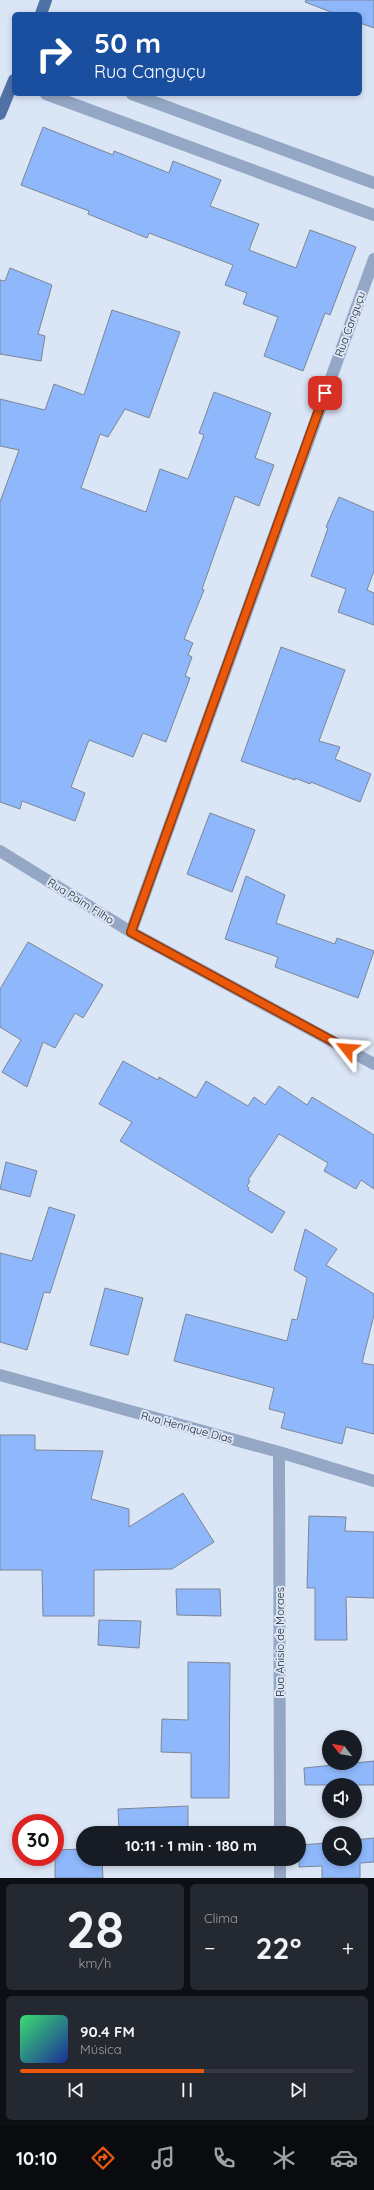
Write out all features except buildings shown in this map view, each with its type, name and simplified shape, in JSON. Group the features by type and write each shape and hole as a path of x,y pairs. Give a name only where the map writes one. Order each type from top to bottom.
{"main road":[{"path":"42,12 46,0"},
{"path":"0,114 12,87"}],"street":[{"path":"51,96 374,215"},
{"path":"137,96 374,183"},
{"name":"Rua Canguçu","path":"131,932 374,259"},
{"name":"Rua Paim Filho","path":"0,851 131,932 374,1064"},
{"name":"Rua Henrique Dias","path":"0,1376 279,1452 374,1481"},
{"name":"Rua Anisio de Moraes","path":"279,1452 280,1826"},
{"path":"280,1866 280,1878"}],"route":[{"path":"325,393 131,932 347,1049"}]}
